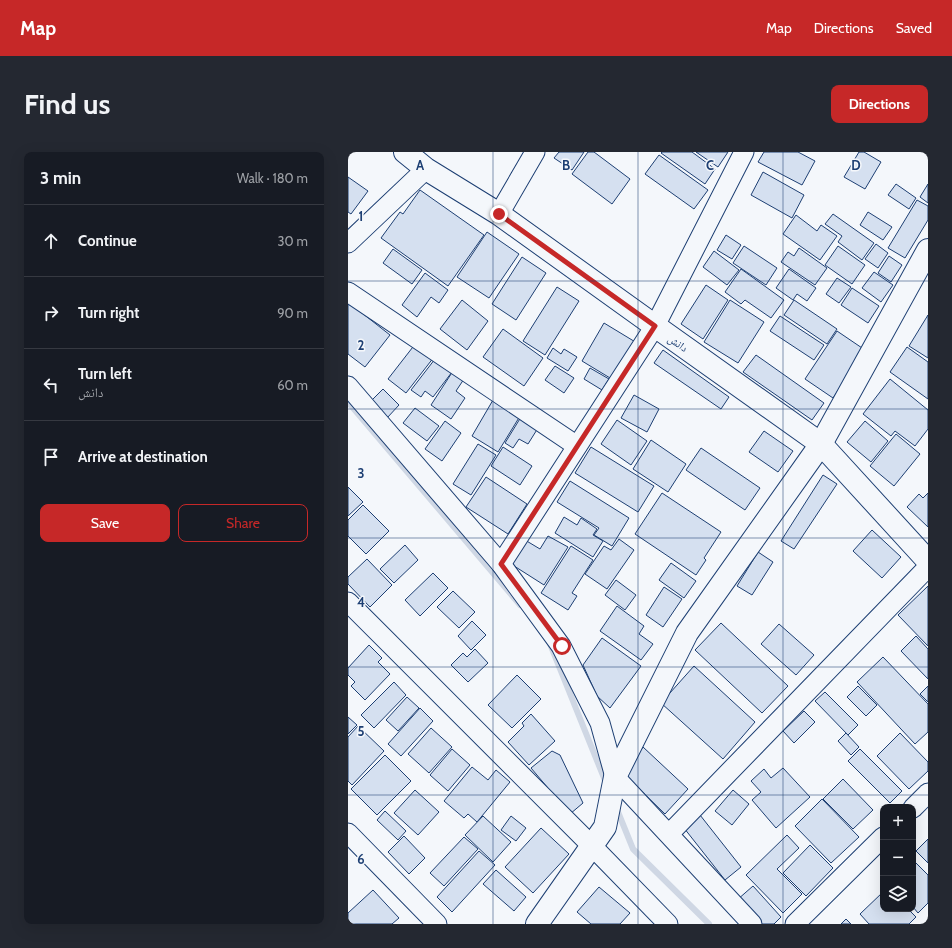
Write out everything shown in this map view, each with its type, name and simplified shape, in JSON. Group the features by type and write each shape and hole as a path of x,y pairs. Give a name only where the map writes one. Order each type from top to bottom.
{"street":[{"name":"دانش","path":"405,152 426,169 499,214 820,444 928,561"},
{"path":"499,214 535,152"},
{"path":"501,564 655,326 744,152"},
{"path":"348,243 426,169"},
{"path":"537,924 605,827 615,776 687,633 820,444 928,250"},
{"path":"348,292 577,446"},
{"path":"348,386 501,564 562,646 600,723 615,776 752,924"},
{"path":"668,834 928,567"},
{"path":"348,602 668,924"},
{"path":"916,805 928,793"},
{"path":"348,833 437,924"},
{"path":"795,924 881,840"}],"building":[{"path":"559,152 584,152 572,170 554,158"},
{"path":"588,152 594,152 630,179 612,204 572,174"},
{"path":"692,152 715,169 705,184 661,153"},
{"path":"696,152 728,152 718,167"},
{"path":"764,152 798,152 815,161 802,185 758,162"},
{"path":"859,152 864,152 881,162 865,189 844,177"},
{"path":"659,155 708,190 694,209 645,174"},
{"path":"763,172 804,195 792,218 751,195"},
{"path":"348,177 368,191 351,214 348,212"},
{"path":"896,184 916,198 909,209 888,195"},
{"path":"928,184 928,203 920,197"},
{"path":"420,190 484,235 448,286 381,238 400,212 403,214"},
{"path":"917,200 928,206 928,220 905,258 888,248"},
{"path":"868,212 892,227 883,240 860,225"},
{"path":"833,214 874,243 862,260 838,242 842,236 825,224"},
{"path":"796,215 817,231 821,225 837,236 820,260 783,234"},
{"path":"487,232 519,254 489,298 457,277"},
{"path":"726,235 741,245 732,259 717,250"},
{"path":"876,244 888,253 878,268 865,259"},
{"path":"744,246 777,268 766,285 733,263"},
{"path":"838,246 865,265 852,284 825,265"},
{"path":"799,248 827,268 815,285 781,262 788,252 794,256"},
{"path":"393,249 422,270 412,284 383,263"},
{"path":"714,251 739,270 727,285 703,267"},
{"path":"889,256 902,265 891,282 878,273"},
{"path":"522,257 546,273 516,320 492,304"},
{"path":"741,269 784,300 771,318 745,300 741,304 725,292"},
{"path":"789,269 816,288 807,301 797,294 793,300 776,288"},
{"path":"874,272 893,285 881,302 862,288"},
{"path":"425,273 448,290 439,303 431,297 417,317 402,305"},
{"path":"837,278 851,287 839,303 826,294"},
{"path":"706,285 728,300 703,339 681,324"},
{"path":"557,287 579,301 545,355 523,341"},
{"path":"852,288 879,306 868,323 841,305"},
{"path":"462,300 488,321 467,350 440,329"},
{"path":"730,300 764,322 738,363 704,342"},
{"path":"794,300 837,329 827,344 784,315"},
{"path":"348,302 390,335 365,367 348,354"},
{"path":"928,315 928,358 909,346"},
{"path":"780,316 824,345 814,360 770,331"},
{"path":"604,323 637,343 615,381 582,361"},
{"path":"503,329 543,358 524,386 483,357"},
{"path":"837,331 865,350 833,398 805,379"},
{"path":"416,343 434,357 406,393 388,379"},
{"path":"907,347 928,362 928,399 890,372"},
{"path":"553,348 561,354 564,349 577,357 568,371 547,358"},
{"path":"663,350 729,397 721,409 654,363"},
{"path":"756,355 824,403 812,420 743,372"},
{"path":"435,359 452,372 433,397 425,391 421,397 411,390"},
{"path":"555,366 574,378 564,393 545,380"},
{"path":"590,368 609,379 602,390 584,379"},
{"path":"453,371 464,379 456,391 465,398 451,419 431,405"},
{"path":"890,379 928,410 928,429 915,446 895,431 891,436 863,414"},
{"path":"383,389 399,405 387,418 371,401"},
{"path":"634,395 659,409 647,432 621,418"},
{"path":"493,400 520,416 498,452 472,436"},
{"path":"415,408 439,426 427,441 403,423"},
{"path":"521,417 538,428 528,444 519,439 513,448 505,443"},
{"path":"617,420 647,441 631,465 601,444"},
{"path":"445,421 461,433 442,461 425,449"},
{"path":"865,421 888,441 871,462 847,442"},
{"path":"764,431 793,451 778,472 749,452"},
{"path":"896,434 920,454 894,486 870,466"},
{"path":"651,440 686,464 668,492 633,469"},
{"path":"478,444 496,455 471,495 453,484"},
{"path":"503,447 532,466 520,485 491,466"},
{"path":"591,447 654,486 638,512 575,473"},
{"path":"701,448 760,488 745,510 686,470"},
{"path":"823,475 837,484 794,549 781,541"},
{"path":"486,477 527,504 508,534 466,507"},
{"path":"570,481 629,518 612,546 594,535 599,528 557,502"},
{"path":"348,487 363,502 348,516"},
{"path":"662,493 721,532 704,558 706,560 696,575 635,534"},
{"path":"928,493 928,527 907,507 919,494 923,498"},
{"path":"363,505 389,531 366,554 348,536 348,520"},
{"path":"564,517 577,525 581,518 597,529 593,535 603,541 593,557 555,533"},
{"path":"872,530 901,557 882,578 853,551"},
{"path":"548,536 568,547 544,585 511,564 525,540 540,549"},
{"path":"619,539 634,550 607,589 585,574 604,546 611,550"},
{"path":"405,545 418,560 394,583 380,569"},
{"path":"571,546 593,560 572,593 577,596 568,610 541,593"},
{"path":"758,552 773,562 752,595 737,586"},
{"path":"367,559 392,585 370,607 348,584 348,577"},
{"path":"671,563 696,581 684,598 659,580"},
{"path":"433,573 448,588 420,616 405,600"},
{"path":"616,580 636,595 625,610 605,595"},
{"path":"928,586 928,646 898,615"},
{"path":"664,587 682,599 663,627 646,615"},
{"path":"453,591 475,612 459,628 437,607"},
{"path":"617,606 644,626 639,634 653,644 641,660 600,631"},
{"path":"472,621 486,635 471,650 458,636"},
{"path":"721,623 788,686 762,713 695,650"},
{"path":"779,624 814,655 796,675 761,644"},
{"path":"916,636 928,649 928,679 901,651"},
{"path":"602,638 641,666 610,708 597,696 583,665"},
{"path":"369,645 382,658 378,662 390,674 365,700 351,686 355,682 348,675 348,668"},
{"path":"475,649 488,663 468,682 451,665 463,653 467,657"},
{"path":"883,657 928,704 928,732 915,744 857,682"},
{"path":"694,666 755,722 723,759 661,703"},
{"path":"517,675 541,699 512,728 488,705"},
{"path":"394,682 406,695 374,728 361,715"},
{"path":"858,686 877,705 866,716 847,697"},
{"path":"928,686 928,702 920,694"},
{"path":"825,692 858,725 848,735 815,701"},
{"path":"407,697 419,708 398,731 386,720"},
{"path":"420,708 433,721 401,756 388,744"},
{"path":"804,711 815,722 794,743 783,731"},
{"path":"531,714 555,741 529,765 508,742 524,726 522,723"},
{"path":"348,717 357,725 348,734"},
{"path":"358,726 384,751 352,785 348,781 348,737"},
{"path":"431,728 452,747 429,773 408,754"},
{"path":"846,733 859,747 851,755 838,741"},
{"path":"900,733 928,762 928,771 909,789 877,756"},
{"path":"643,747 688,789 665,814 624,774"},
{"path":"452,749 470,765 448,791 430,775"},
{"path":"860,749 902,791 890,803 848,761"},
{"path":"552,751 560,755 583,803 570,814 531,768"},
{"path":"385,755 411,781 377,815 351,789"},
{"path":"472,767 488,780 496,770 510,782 477,822 468,814 464,818 444,801"},
{"path":"783,768 810,797 776,828 752,800 761,792 751,781 764,769 771,778"},
{"path":"843,779 873,810 853,829 823,799"},
{"path":"415,790 439,812 418,835 394,813"},
{"path":"733,790 749,804 732,825 715,811"},
{"path":"822,799 859,837 831,863 795,826"},
{"path":"385,811 406,831 398,840 377,820"},
{"path":"700,815 741,867 725,880 684,828"},
{"path":"483,816 511,842 493,862 465,835"},
{"path":"511,816 526,828 516,841 501,830"},
{"path":"541,828 569,854 533,893 505,867"},
{"path":"787,835 799,848 777,869 802,894 783,913 746,875"},
{"path":"404,836 425,858 409,874 388,852"},
{"path":"464,837 478,849 444,886 430,873"},
{"path":"928,839 928,863 916,851"},
{"path":"810,845 833,868 806,896 783,873"},
{"path":"479,851 495,865 452,912 437,897"},
{"path":"916,863 928,875 928,903 918,913 916,911"},
{"path":"496,870 526,897 514,911 483,884"},
{"path":"753,886 781,917 774,924 759,924 737,900"},
{"path":"599,887 630,913 620,924 591,924 577,912"},
{"path":"373,890 399,918 392,924 348,924 348,913"},
{"path":"880,895 880,912 911,912 916,917 909,924 869,924 860,914"},
{"path":"846,919 851,924 841,924"}],"waterway":[{"path":"348,402 520,605"},
{"path":"550,644 606,783"},
{"path":"616,807 633,849 709,924"}],"route":[{"path":"499,214 655,326 501,564 562,646"}]}
